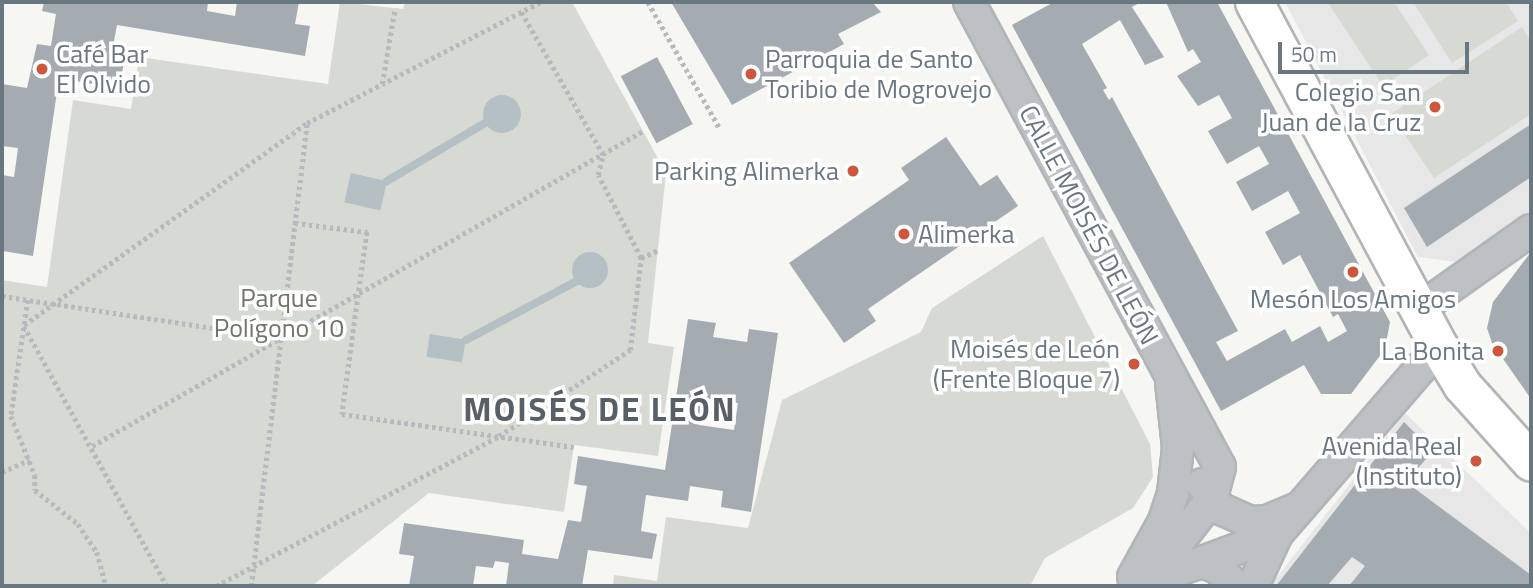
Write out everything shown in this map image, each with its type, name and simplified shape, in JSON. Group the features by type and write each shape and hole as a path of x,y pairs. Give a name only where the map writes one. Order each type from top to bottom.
{"main road":[{"path":"1254,2 1439,347 1462,385 1531,462"}],"street":[{"name":"CALLE MOISÉS DE LEÓN","path":"978,5 1220,467 1211,500 1141,584"},
{"path":"1418,310 1531,230"},
{"path":"1253,586 1277,534 1439,347"},
{"name":"CALLE MOISÉS DE LEÓN","path":"1141,584 1150,549 1173,493 1178,467 1170,374"},
{"name":"CALLE MOISÉS DE LEÓN","path":"1175,423 1211,500"},
{"path":"1211,500 1234,517 1250,522 1267,521 1301,507"},
{"path":"1141,584 1277,534"},
{"path":"1202,562 1224,572 1235,586"}],"path":[{"path":"24,325 307,123 540,2"},
{"path":"648,2 719,127"},
{"path":"382,84 395,8"},
{"path":"216,586 254,563 499,436 631,349 641,258 598,175 603,155 521,12"},
{"path":"251,586 307,123"},
{"path":"92,446 643,131"},
{"path":"295,223 367,232 342,414 573,447"},
{"path":"641,258 658,250"},
{"path":"2,296 281,338"},
{"path":"28,300 11,416 29,460 36,490 78,524 97,552 106,586"},
{"path":"24,325 167,586"},
{"path":"2,472 29,460"}],"shaded area":[{"name":"Colegio San Juan de la Cruz","path":"1285,2 1531,2 1531,212 1457,262 1418,257"},
{"path":"502,95 516,100 521,114 516,128 502,133 488,128 483,114 488,100"},
{"path":"351,173 387,181 380,211 344,202"},
{"path":"590,252 603,257 608,270 603,283 590,288 577,283 572,270 577,257"},
{"path":"430,334 466,340 462,362 426,357"},
{"path":"1405,413 1531,533 1531,586 1270,586"}],"green space":[{"name":"Parque Polígono 10","path":"340,2 403,9 405,2 572,2 666,173 648,343 674,347 658,456 574,445 564,512 429,493 312,586 2,586 2,280 47,287 73,100 131,109 139,57 328,84"},
{"path":"1394,2 1429,55 1383,86 1328,3"},
{"path":"1413,2 1506,2 1518,21 1452,63"},
{"path":"1522,27 1531,42 1531,114 1434,178 1391,114"},
{"path":"1043,236 1150,444 1153,477 1133,508 1045,558 1030,586 613,586 614,575 657,581 666,517 748,528 782,400 921,332 932,308"}],"building":[{"path":"44,2 208,2 207,11 235,16 237,2 299,2 295,24 310,26 305,56 117,25 111,57 124,60 120,89 59,78 33,256 3,251 2,175 14,177 18,148 2,146 2,84 27,88 37,44 51,46 56,14 42,11"},
{"name":"Parroquia de Santo Toribio de Mogrovejo","path":"671,2 872,2 881,12 838,34 844,44 732,105"},
{"path":"1054,2 1141,2 1132,7 1164,57 1145,65 1120,20 1082,44 1107,88 1103,90 1109,100 1112,97 1238,331 1216,342 1227,361 1285,329 1292,342 1320,326 1328,342 1347,331 1338,314 1333,317 1300,255 1283,265 1265,232 1300,213 1288,191 1252,211 1236,182 1269,164 1259,146 1227,164 1208,131 1232,118 1219,95 1198,106 1177,76 1201,62 1193,49 1188,52 1166,2 1217,2 1390,322 1385,349 1351,394 1321,394 1304,365 1221,411 1012,25"},
{"path":"657,57 693,124 656,143 621,76"},
{"path":"1531,124 1531,177 1427,247 1404,208"},
{"name":"Alimerka","path":"946,137 980,186 997,175 1018,206 868,309 876,321 844,343 789,263 909,180 901,168"},
{"path":"1531,252 1531,399 1492,343 1487,328 1493,302"},
{"path":"688,319 716,323 713,337 747,342 749,329 778,333 751,512 721,507 723,491 690,486 688,501 646,495 641,531 657,534 652,559 588,550 582,586 506,586 509,563 495,561 493,568 476,566 473,586 409,586 414,556 399,554 404,523 524,540 522,554 558,559 568,520 581,522 587,486 574,484 578,456 665,470","holes":["703,398 738,403 734,430 699,425"]},
{"path":"1404,422 1433,451 1406,482 1531,575 1531,586 1349,586 1365,566 1352,557 1327,586 1276,586"}],"waterway":[{"path":"387,181 485,123"},
{"path":"466,340 577,281"}],"place":[{"name":"Café Bar El Olvido","path":"42,69"},
{"name":"Parroquia de Santo Toribio de Mogrovejo","path":"751,74"},
{"name":"Colegio San Juan de la Cruz","path":"1435,107"},
{"name":"Parking Alimerka","path":"853,171"},
{"name":"Alimerka","path":"904,234"},
{"name":"Mesón Los Amigos","path":"1353,272"},
{"name":"La Bonita","path":"1498,351"},
{"name":"Moisés de León (Frente Bloque 7)","path":"1134,364"},
{"name":"Avenida Real (Instituto)","path":"1476,461"}],"district":[{"name":"MOISÉS DE LEÓN","path":"600,410"}]}
